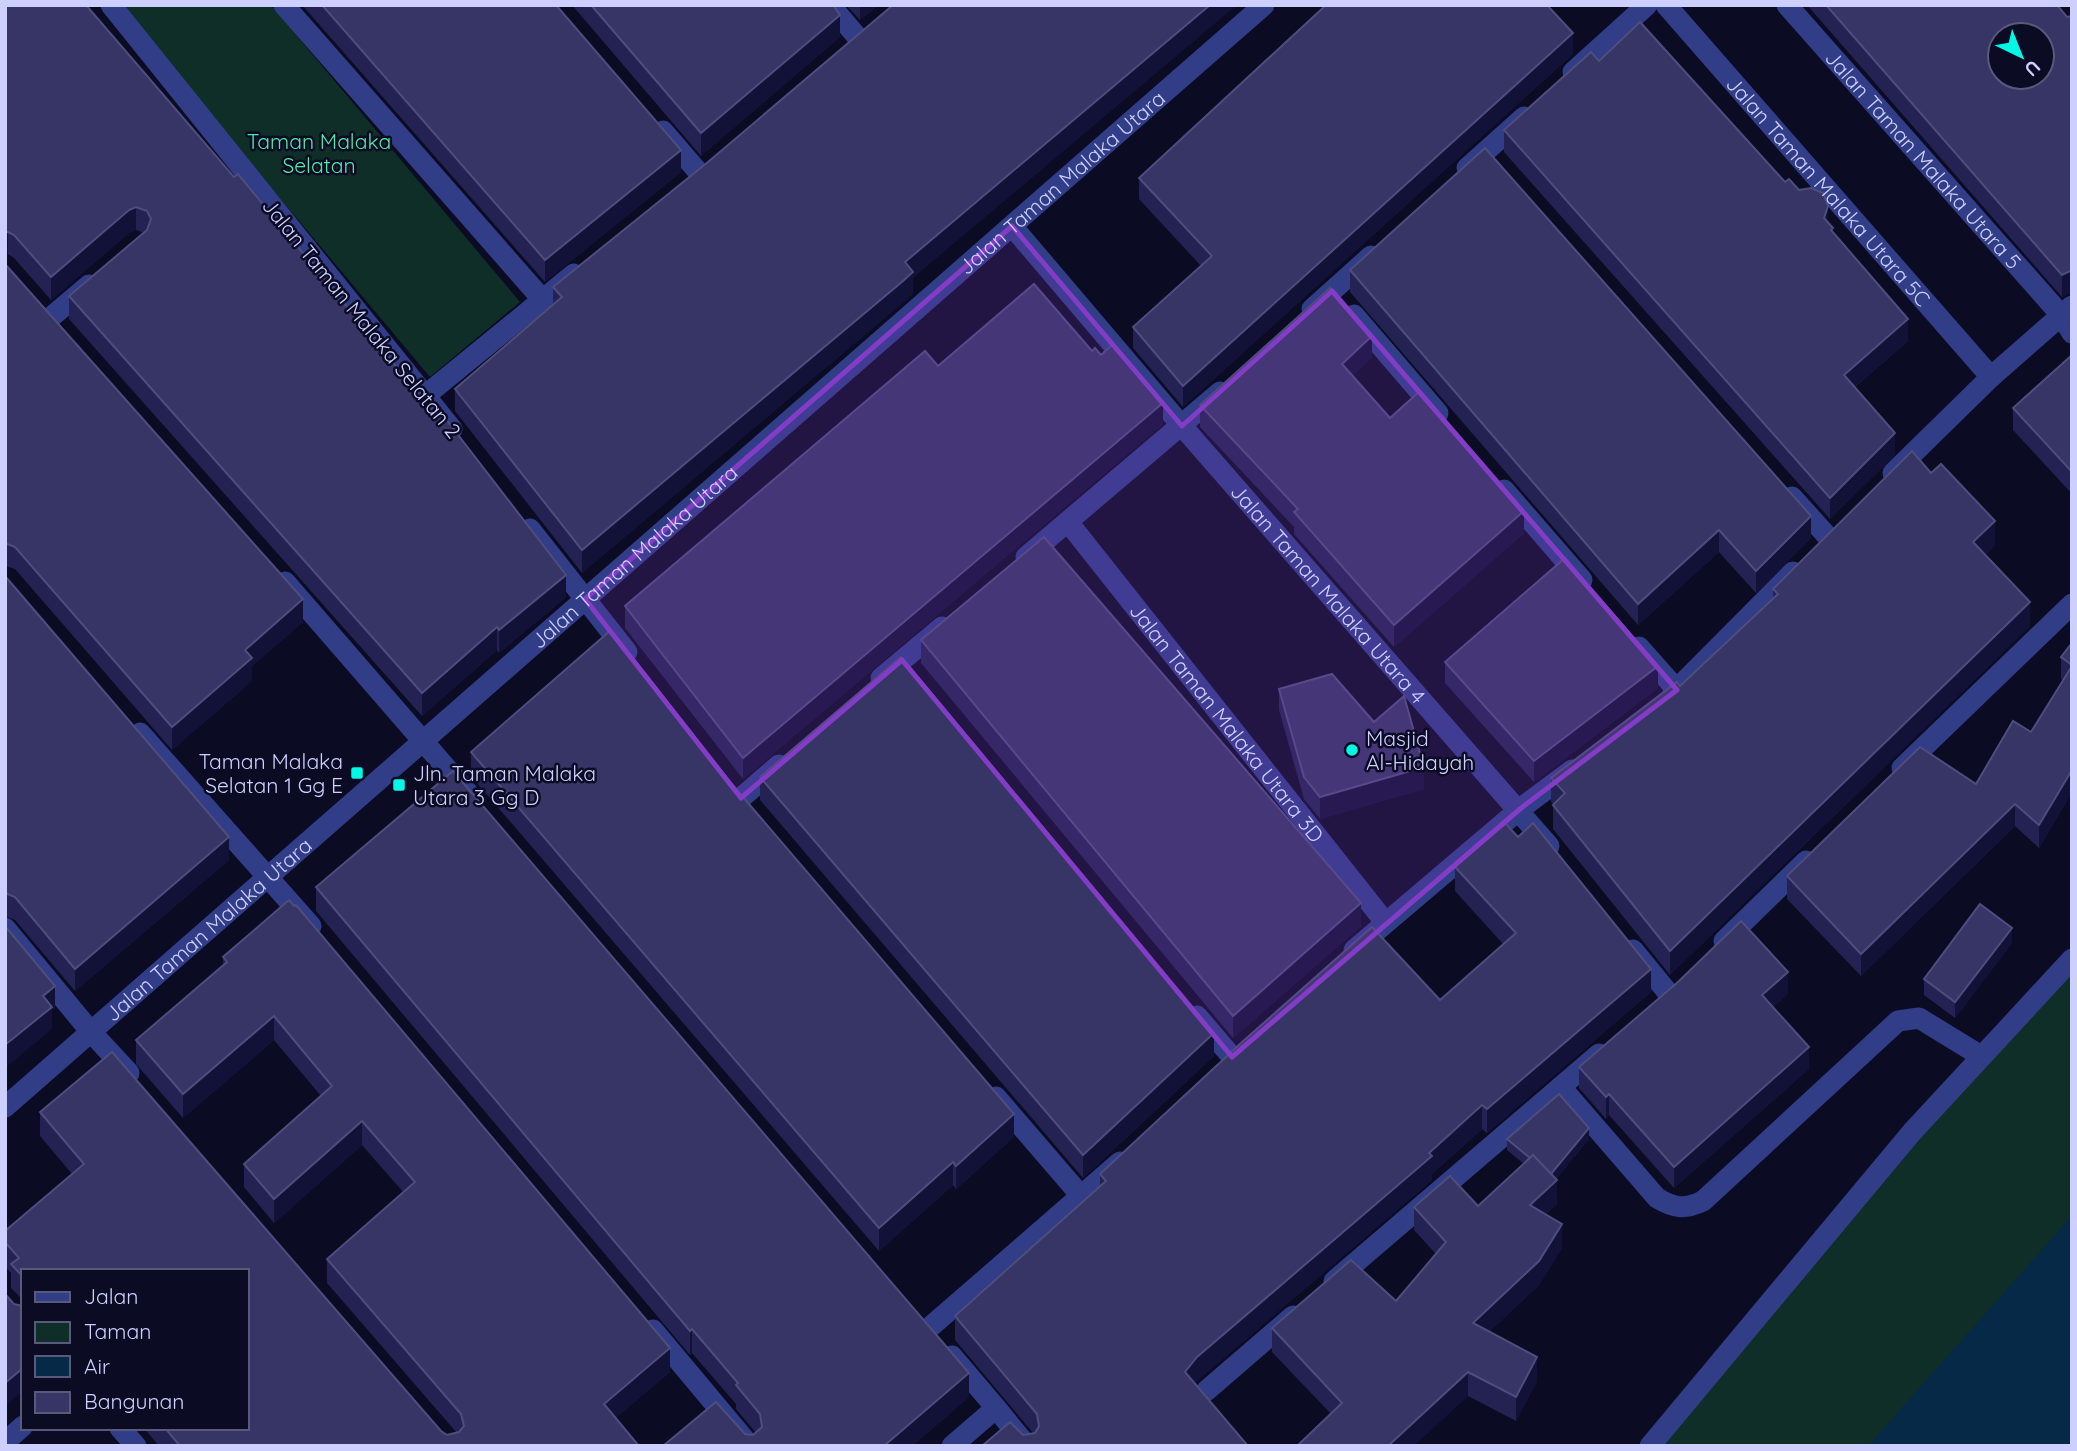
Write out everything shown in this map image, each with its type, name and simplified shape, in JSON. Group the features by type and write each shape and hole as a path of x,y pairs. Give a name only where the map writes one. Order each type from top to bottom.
{"street":[{"name":"Jalan Taman Malaka Selatan 2","path":"111,5 468,449"},
{"path":"284,5 542,299"},
{"path":"830,5 859,39"},
{"name":"Jalan Taman Malaka Utara","path":"5,1107 1264,5"},
{"path":"1556,87 1647,5"},
{"name":"Jalan Taman Malaka Utara 5C","path":"1666,5 1991,377"},
{"name":"Jalan Taman Malaka Utara 5","path":"1787,5 2068,318"},
{"path":"838,57 879,22"},
{"path":"1455,179 1536,106"},
{"path":"645,111 700,174"},
{"path":"1486,151 1504,172"},
{"path":"679,191 721,156"},
{"name":"Jalan Taman Malaka Utara 4","path":"1012,226 1182,426 1520,809 1564,864"},
{"path":"1292,327 1384,244"},
{"path":"426,396 594,258"},
{"path":"50,318 109,268"},
{"path":"1332,291 1450,428"},
{"path":"32,298 69,339"},
{"path":"1876,490 1991,377 2068,318"},
{"path":"1006,573 1232,381"},
{"path":"1486,470 1595,596"},
{"path":"1782,485 1828,537"},
{"path":"518,513 639,667"},
{"path":"1656,706 1677,690 1847,518"},
{"name":"Jalan Taman Malaka Utara 3D","path":"1068,522 1385,922"},
{"path":"273,569 481,807"},
{"path":"1885,785 2072,604"},
{"path":"862,694 954,617"},
{"path":"1622,627 1677,690"},
{"path":"902,660 920,681"},
{"path":"130,722 237,845 269,876 321,938"},
{"path":"741,797 792,754"},
{"path":"1334,967 1520,809 1593,754"},
{"path":"724,776 759,819"},
{"path":"1708,956 1826,842"},
{"path":"5,928 143,1090"},
{"path":"1616,929 1669,995"},
{"path":"1650,1446 1912,1132 2072,959"},
{"path":"1649,1011 1689,975"},
{"path":"1187,1004 1227,1062 1252,1039"},
{"path":"1561,1087 1657,1198 1674,1208 1690,1208 1703,1202 1898,1021 1919,1018 1981,1056"},
{"path":"1206,1391 1620,1037"},
{"path":"983,1082 1082,1197"},
{"path":"929,1328 1082,1197 1132,1150"},
{"path":"911,1308 1027,1446"},
{"path":"643,1319 750,1446"},
{"path":"952,1446 996,1408"},
{"path":"5,1442 21,1428"},
{"path":"122,1430 136,1446"}],"highlighted area":[{"path":"1012,226 1182,426 1332,291 1677,690 1520,809 1232,1057 902,660 741,798 585,599"}],"green space":[{"name":"Taman Malaka Selatan","path":"118,5 271,5 520,302 430,377"},
{"path":"2072,959 2072,1446 1652,1446"}],"water":[{"path":"2072,1216 2072,1446 1868,1446"}],"building":[{"path":"5,5 86,5 234,177 238,174 431,409 435,405 566,575 499,630 497,627 422,693 69,296 147,230 151,219 147,211 136,207 129,210 51,277 14,235 5,232"},
{"path":"322,5 556,5 681,150 545,260"},
{"path":"591,5 833,5 840,15 701,133"},
{"path":"893,5 1210,5 905,262 913,272 903,281 582,550 455,389 562,297 553,287 708,162"},
{"path":"1326,5 1547,5 1573,33 1183,386 1133,327 1212,256 1139,178"},
{"path":"1826,5 2057,5 2067,17 2072,16 2070,271 2062,275"},
{"path":"1640,22 1785,182 1789,179 1799,190 1811,188 1823,193 1828,206 1824,218 1833,228 1831,230 1908,319 1844,375 1895,433 1830,498 1504,130 1591,52 1599,61"},
{"path":"1485,148 1811,516 1756,571 1719,530 1638,604 1350,270"},
{"path":"5,264 303,599 245,650 252,658 172,727 15,547 5,543"},
{"path":"1034,284 1092,351 1095,348 1101,355 1113,344 1163,403 743,758 625,606 925,351 938,366"},
{"path":"1330,288 1372,336 1342,364 1390,418 1420,391 1524,511 1394,625 1294,512 1298,509 1200,405"},
{"path":"2072,355 2072,472 2013,408"},
{"path":"1912,451 1931,473 1941,464 1995,521 1973,542 2030,602 1670,951 1553,805 1565,793 1551,778 1677,682 1680,686 1778,594 1773,589"},
{"path":"1044,537 1361,903 1233,1016 921,640"},
{"path":"1565,558 1658,666 1534,761 1445,662"},
{"path":"5,576 229,837 75,969 15,897 5,893"},
{"path":"611,630 731,783 1014,1114 956,1166 953,1162 879,1228 471,752"},
{"path":"2072,643 2072,665 2061,657"},
{"path":"901,657 1214,1033 1083,1155 760,777"},
{"path":"2072,666 2072,770 2039,825 2015,804 1861,954 1787,876 1920,747 1976,784 2013,721 2031,732"},
{"name":"Masjid Al-Hidayah","path":"1332,674 1374,722 1404,696 1424,767 1320,797 1304,777 1279,689"},
{"path":"453,771 969,1373 886,1446 663,1446 716,1402 745,1434 753,1435 762,1427 760,1414 736,1385 738,1383 692,1329 690,1331 316,887"},
{"path":"1504,822 1518,837 1533,823 1651,969 1487,1109 1482,1105 1429,1153 1432,1156 1197,1357 1185,1372 1248,1446 982,1446 1010,1422 1023,1435 1035,1433 1039,1426 1037,1414 955,1316 1106,1181 1100,1174 1241,1043 1372,927 1440,1000 1516,933 1455,867"},
{"path":"289,900 296,905 670,1348 604,1404 639,1446 180,1446 167,1430 248,1430 248,1269 21,1269 21,1275 11,1264 19,1258 5,1242 5,1231 84,1164 40,1112 112,1052 441,1431 447,1435 459,1432 464,1426 461,1414 327,1259 415,1182 362,1121 274,1199 244,1164 332,1086 274,1016 183,1094 136,1040 227,962 223,957"},
{"path":"1980,904 2012,928 1955,1002 1924,979"},
{"path":"1741,921 1788,972 1762,995 1809,1047 1674,1167 1609,1094 1606,1097 1579,1067 1678,982"},
{"path":"5,926 55,986 43,996 52,1007 5,1045"},
{"path":"1559,1094 1589,1128 1551,1174 1533,1155 1530,1158 1507,1139"},
{"path":"1533,1155 1557,1180 1530,1205 1562,1224 1539,1261 1473,1323 1537,1357 1516,1397 1468,1372 1388,1446 1297,1446 1342,1403 1272,1328 1351,1260 1396,1301 1446,1242 1414,1207 1450,1176 1478,1206"},
{"path":"5,1294 14,1304 21,1306 21,1370 5,1383"}],"place":[{"name":"Masjid Al-Hidayah","path":"1352,750"},
{"name":"Taman Malaka Selatan 1 Gg E","path":"357,773"},
{"name":"Jln. Taman Malaka Utara 3 Gg D","path":"399,785"}]}
